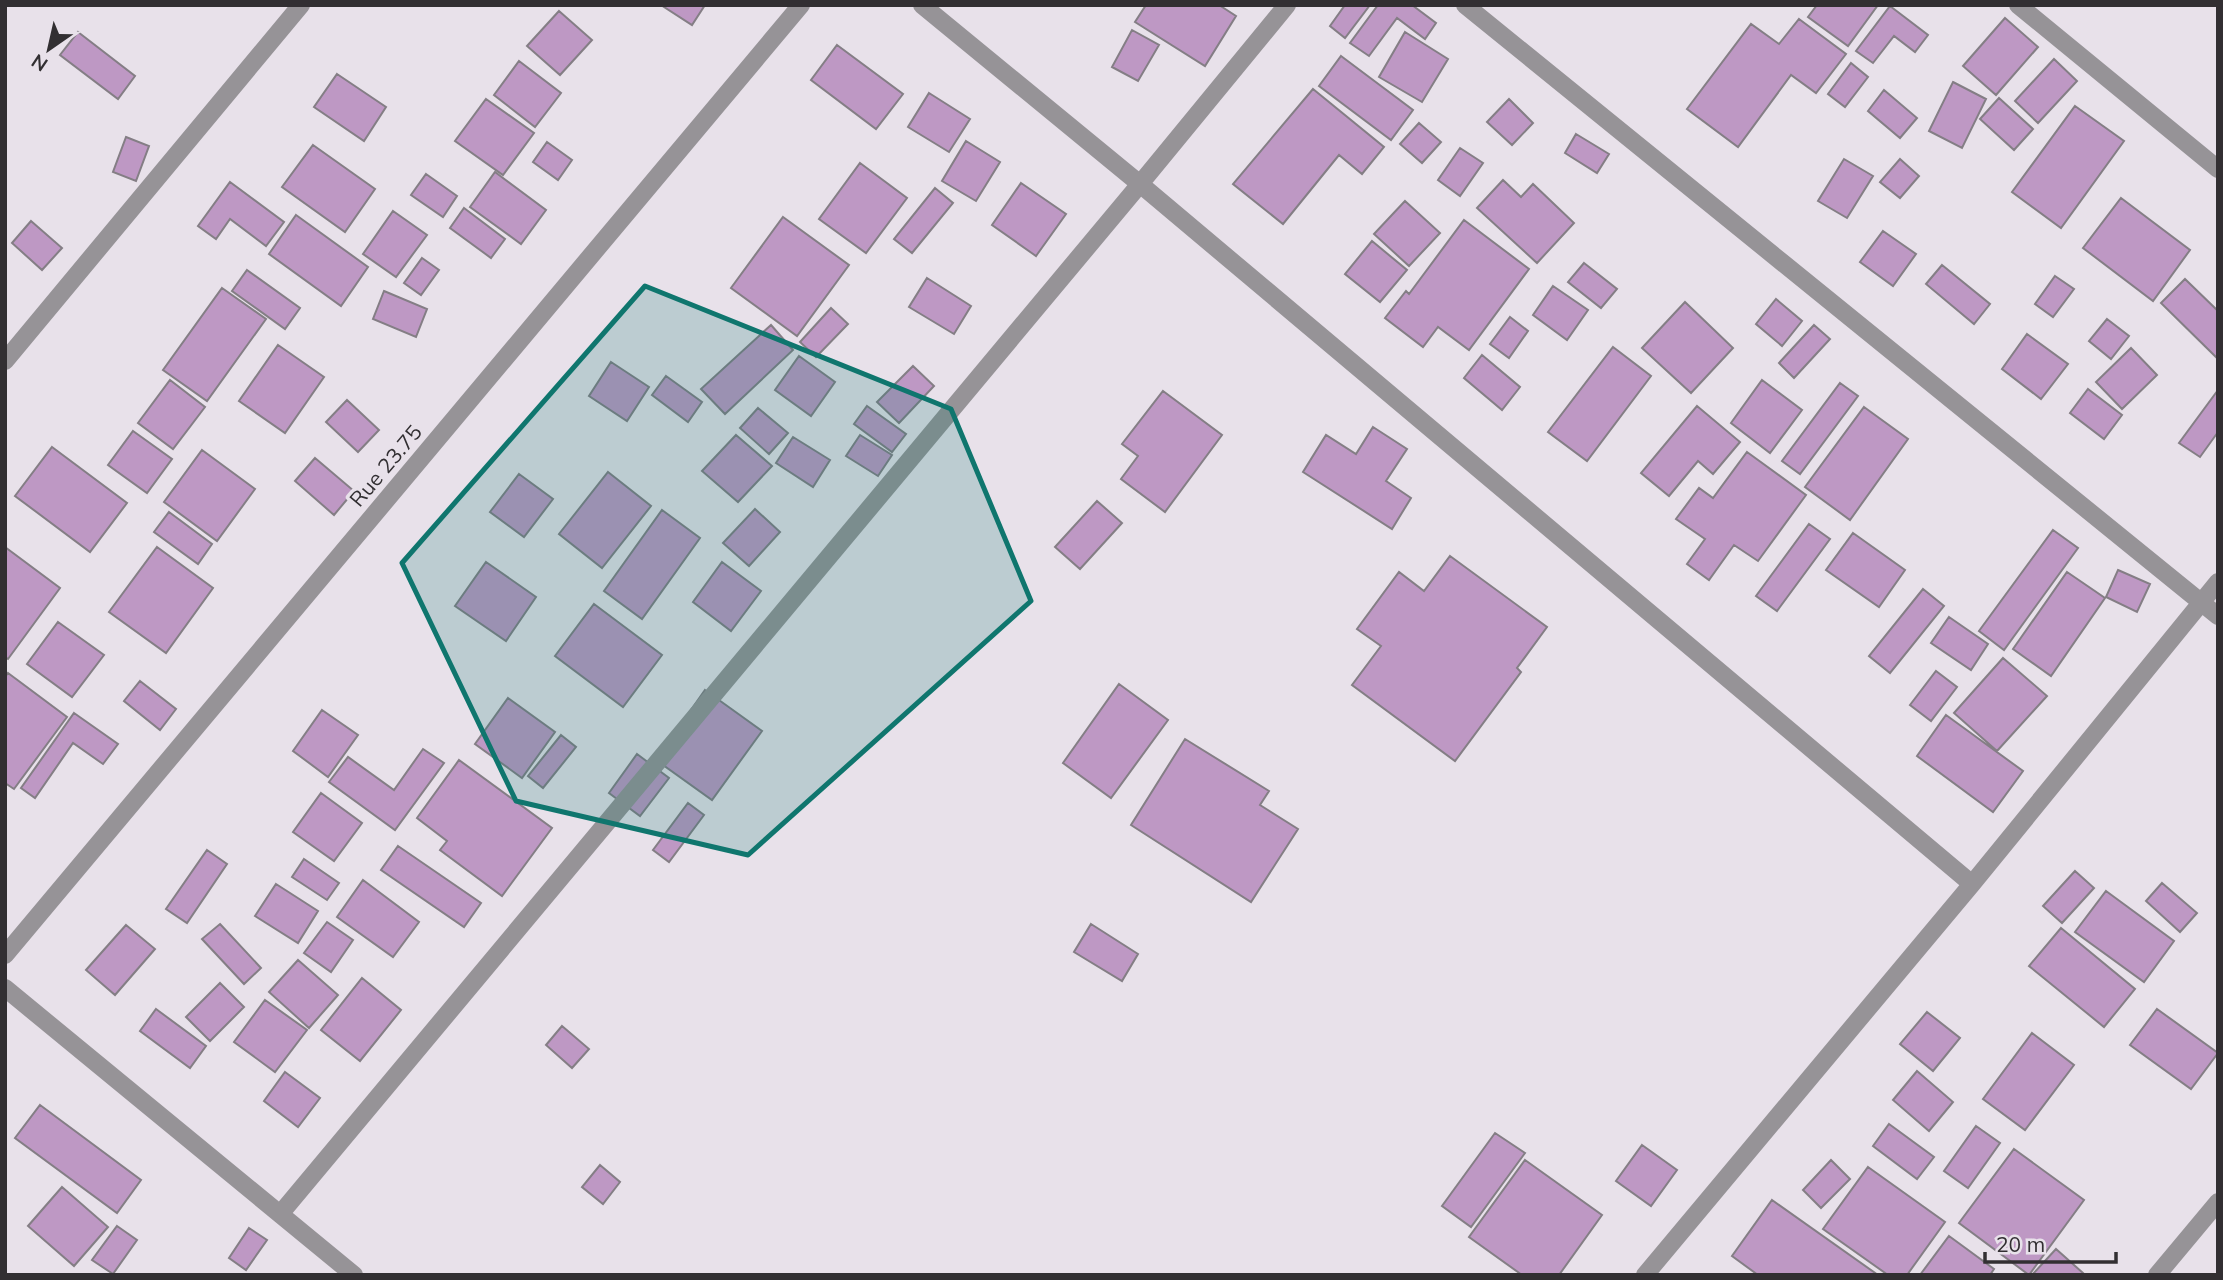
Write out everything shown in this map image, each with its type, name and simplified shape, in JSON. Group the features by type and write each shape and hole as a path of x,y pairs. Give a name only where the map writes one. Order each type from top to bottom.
{"street":[{"path":"5,361 301,5"},
{"name":"Rue 23.75","path":"5,955 801,5"},
{"path":"922,5 1140,184 1972,884"},
{"path":"281,1213 1287,5"},
{"path":"1465,5 2218,616"},
{"path":"2018,5 2218,169"},
{"path":"1645,1275 1972,884 2218,582"},
{"path":"5,988 354,1275"},
{"path":"2157,1275 2218,1202"}],"highlighted area":[{"path":"645,286 951,409 1031,601 748,855 516,801 402,563"}],"building":[{"path":"661,5 705,5 692,25"},
{"path":"1146,5 1219,5 1236,16 1205,66 1135,22"},
{"path":"1345,5 1370,5 1345,38 1330,26"},
{"path":"1378,5 1412,5 1436,23 1425,39 1397,18 1369,56 1350,43"},
{"path":"1817,5 1878,5 1848,46 1808,17"},
{"path":"1890,6 1928,35 1915,52 1894,36 1873,63 1856,51"},
{"path":"559,11 592,40 560,75 527,46"},
{"path":"2005,18 2038,47 1996,95 1963,66"},
{"path":"1799,19 1846,54 1816,93 1791,75 1738,147 1687,109 1751,24 1779,44"},
{"path":"1132,30 1159,45 1138,81 1112,67"},
{"path":"78,32 135,76 118,99 60,55"},
{"path":"1405,32 1448,59 1422,102 1379,77"},
{"path":"837,45 903,94 876,129 811,80"},
{"path":"1341,56 1413,110 1391,140 1319,86"},
{"path":"2054,59 2077,81 2038,123 2015,101"},
{"path":"519,61 561,93 535,127 494,95"},
{"path":"1851,63 1868,77 1845,107 1828,94"},
{"path":"337,74 386,107 364,141 314,107"},
{"path":"1953,82 1986,99 1962,148 1929,131"},
{"path":"1313,89 1384,147 1362,174 1339,155 1283,224 1233,184"},
{"path":"1884,90 1917,118 1900,138 1868,111"},
{"path":"929,93 970,119 949,152 908,127"},
{"path":"1999,98 2033,129 2014,150 1980,119"},
{"path":"486,99 534,133 503,175 455,141"},
{"path":"1509,99 1533,123 1512,145 1487,122"},
{"path":"2075,106 2124,141 2061,228 2012,192"},
{"path":"1419,123 1441,142 1422,163 1400,144"},
{"path":"1576,134 1609,154 1597,173 1565,153"},
{"path":"126,137 149,146 136,181 113,172"},
{"path":"966,141 1000,162 976,201 942,181"},
{"path":"547,142 572,160 558,180 533,162"},
{"path":"313,145 375,189 345,232 282,187"},
{"path":"1460,148 1483,163 1460,196 1438,180"},
{"path":"1844,159 1873,176 1847,218 1818,201"},
{"path":"1900,159 1919,176 1900,198 1880,182"},
{"path":"860,163 907,198 866,253 819,219"},
{"path":"495,172 546,210 521,244 470,207"},
{"path":"426,174 457,196 443,217 411,195"},
{"path":"1503,180 1521,197 1533,184 1574,223 1537,263 1477,208"},
{"path":"230,182 284,222 266,246 230,219 216,239 198,226"},
{"path":"1021,183 1066,214 1036,256 992,225"},
{"path":"935,188 953,203 912,253 894,239"},
{"path":"2121,198 2190,250 2153,301 2083,248"},
{"path":"1405,201 1440,233 1409,266 1374,234"},
{"path":"464,208 505,239 491,258 450,228"},
{"path":"393,211 427,235 396,277 363,254"},
{"path":"296,215 368,267 341,306 269,254"},
{"path":"783,217 849,265 797,336 731,288"},
{"path":"1464,220 1529,269 1469,350 1438,327 1423,347 1385,318 1406,291 1409,294"},
{"path":"31,221 62,248 42,270 12,243"},
{"path":"1883,231 1916,254 1893,286 1860,262"},
{"path":"1372,241 1407,270 1380,302 1345,274"},
{"path":"422,258 439,270 421,295 404,283"},
{"path":"1584,263 1617,289 1601,308 1568,282"},
{"path":"1942,265 1990,304 1974,324 1926,284"},
{"path":"247,270 300,308 285,329 232,291"},
{"path":"2055,276 2074,289 2053,317 2035,304"},
{"path":"927,278 971,306 954,334 909,307"},
{"path":"2185,279 2218,311 2218,359 2161,303"},
{"path":"1553,286 1588,310 1567,340 1533,315"},
{"path":"222,288 266,319 207,401 163,370"},
{"path":"384,291 427,309 416,337 373,319"},
{"path":"1776,299 1802,321 1782,346 1756,324"},
{"path":"1685,302 1733,348 1691,393 1642,348"},
{"path":"831,308 848,324 816,357 800,342"},
{"path":"1510,317 1528,331 1509,358 1490,344"},
{"path":"2107,319 2129,336 2111,359 2089,341"},
{"path":"771,325 793,350 725,414 701,389"},
{"path":"1814,325 1830,339 1794,378 1779,363"},
{"path":"2027,334 2068,364 2041,399 2002,369"},
{"path":"278,345 324,377 285,433 239,401"},
{"path":"1613,347 1651,376 1587,461 1548,432"},
{"path":"2131,348 2157,375 2122,409 2096,382"},
{"path":"1482,355 1520,387 1502,410 1464,378"},
{"path":"799,356 835,382 811,416 775,390"},
{"path":"611,362 649,387 627,421 589,396"},
{"path":"913,366 934,386 899,423 877,402"},
{"path":"666,376 702,402 688,422 652,395"},
{"path":"170,380 205,407 173,449 138,423"},
{"path":"1762,380 1802,410 1770,453 1731,423"},
{"path":"1840,383 1858,396 1800,474 1782,461"},
{"path":"2088,389 2122,415 2104,439 2070,413"},
{"path":"2218,390 2218,432 2200,457 2179,443"},
{"path":"1163,391 1222,435 1165,512 1121,479 1138,456 1122,444"},
{"path":"347,400 379,430 358,452 326,422"},
{"path":"867,406 906,434 892,452 854,424"},
{"path":"1697,406 1740,442 1713,474 1698,461 1669,496 1641,473"},
{"path":"1864,407 1908,439 1850,520 1805,487"},
{"path":"758,408 788,433 769,454 740,428"},
{"path":"1373,427 1407,449 1386,481 1411,498 1392,529 1303,472 1326,435 1356,454"},
{"path":"133,431 172,459 147,493 108,465"},
{"path":"736,435 772,466 738,502 702,471"},
{"path":"860,435 892,455 878,476 846,456"},
{"path":"793,437 830,460 813,487 776,463"},
{"path":"52,447 127,503 90,552 15,496"},
{"path":"202,450 255,489 217,541 164,502"},
{"path":"1747,452 1806,495 1758,561 1734,545 1709,580 1687,564 1705,539 1676,519 1699,488 1713,498"},
{"path":"315,458 354,491 334,515 295,481"},
{"path":"608,472 651,506 602,568 559,534"},
{"path":"519,474 553,499 524,537 490,512"},
{"path":"1097,501 1122,523 1080,569 1055,547"},
{"path":"755,509 780,532 749,566 723,543"},
{"path":"662,510 700,538 642,619 604,591"},
{"path":"169,512 212,544 198,564 154,532"},
{"path":"1809,524 1830,539 1777,611 1756,596"},
{"path":"2053,530 2078,548 2004,650 1979,631"},
{"path":"1853,533 1905,570 1879,607 1826,570"},
{"path":"5,547 60,588 8,659 5,657"},
{"path":"157,547 213,588 166,653 109,612"},
{"path":"1450,556 1547,627 1517,668 1521,672 1455,761 1352,685 1381,646 1357,629 1399,572 1424,591"},
{"path":"486,562 536,597 506,641 455,606"},
{"path":"722,562 761,591 731,631 693,602"},
{"path":"2118,570 2150,584 2137,612 2106,597"},
{"path":"2067,572 2105,598 2051,676 2013,649"},
{"path":"1923,589 1944,606 1890,673 1869,656"},
{"path":"594,604 662,655 623,707 555,656"},
{"path":"1949,617 1988,644 1971,670 1931,643"},
{"path":"58,622 104,655 72,697 27,664"},
{"path":"2003,658 2047,696 1997,751 1954,713"},
{"path":"1936,671 1957,687 1931,721 1910,705"},
{"path":"8,673 67,717 14,789 5,783 5,677"},
{"path":"140,681 176,709 160,730 124,701"},
{"path":"1119,684 1168,720 1111,798 1063,763"},
{"path":"705,690 762,731 712,800 656,760"},
{"path":"508,698 555,732 522,778 475,744"},
{"path":"322,710 358,735 328,777 293,751"},
{"path":"74,713 118,744 103,764 73,743 35,798 21,788"},
{"path":"1946,715 2023,771 1993,812 1917,756"},
{"path":"561,735 576,747 543,788 528,776"},
{"path":"1185,739 1269,791 1260,805 1298,829 1251,902 1131,825"},
{"path":"423,749 444,763 395,830 329,782 348,757 394,790"},
{"path":"637,754 669,778 640,816 609,793"},
{"path":"459,760 552,828 502,896 440,850 447,841 417,818"},
{"path":"321,793 362,823 334,861 293,832"},
{"path":"688,803 704,815 669,862 653,850"},
{"path":"398,846 481,903 464,927 381,870"},
{"path":"207,850 227,864 187,923 166,909"},
{"path":"304,859 339,883 327,900 292,877"},
{"path":"2075,871 2094,888 2062,923 2043,906"},
{"path":"363,880 419,922 393,957 337,917"},
{"path":"2162,883 2197,913 2180,932 2146,901"},
{"path":"276,884 318,911 298,943 255,916"},
{"path":"2106,891 2174,941 2144,982 2075,932"},
{"path":"327,922 353,940 331,972 304,953"},
{"path":"220,924 261,968 244,984 202,939"},
{"path":"1091,924 1138,954 1122,981 1074,952"},
{"path":"126,925 155,949 115,995 86,970"},
{"path":"2061,928 2135,989 2104,1027 2029,966"},
{"path":"298,960 338,995 309,1028 269,992"},
{"path":"362,978 401,1010 360,1061 321,1030"},
{"path":"220,983 244,1007 210,1041 186,1017"},
{"path":"265,1000 307,1030 275,1072 234,1042"},
{"path":"156,1009 206,1046 190,1068 140,1031"},
{"path":"2157,1009 2218,1053 2191,1089 2130,1045"},
{"path":"1927,1012 1960,1038 1933,1071 1900,1044"},
{"path":"562,1026 589,1049 572,1068 546,1045"},
{"path":"2032,1033 2074,1065 2025,1130 1983,1099"},
{"path":"1917,1071 1953,1102 1929,1131 1893,1100"},
{"path":"285,1072 320,1098 298,1127 264,1101"},
{"path":"40,1105 141,1180 117,1213 15,1138"},
{"path":"1889,1124 1934,1157 1917,1179 1873,1146"},
{"path":"1976,1126 2000,1143 1968,1188 1944,1171"},
{"path":"1495,1133 1525,1153 1471,1227 1442,1206"},
{"path":"1642,1145 1677,1170 1651,1206 1616,1181"},
{"path":"2014,1149 2084,1200 2029,1275 1959,1223"},
{"path":"1525,1160 1602,1215 1559,1275 1522,1275 1469,1237"},
{"path":"1831,1160 1850,1179 1821,1208 1803,1190"},
{"path":"600,1165 620,1182 603,1204 582,1187"},
{"path":"1868,1167 1945,1222 1907,1275 1888,1275 1823,1229"},
{"path":"62,1187 108,1227 74,1266 28,1226"},
{"path":"1772,1200 1878,1275 1758,1275 1732,1256"},
{"path":"117,1226 137,1240 113,1274 92,1260"},
{"path":"249,1228 267,1240 246,1270 229,1258"},
{"path":"1949,1236 1994,1269 1990,1275 1920,1275"},
{"path":"2056,1249 2083,1273 2082,1275 2032,1275"}]}
